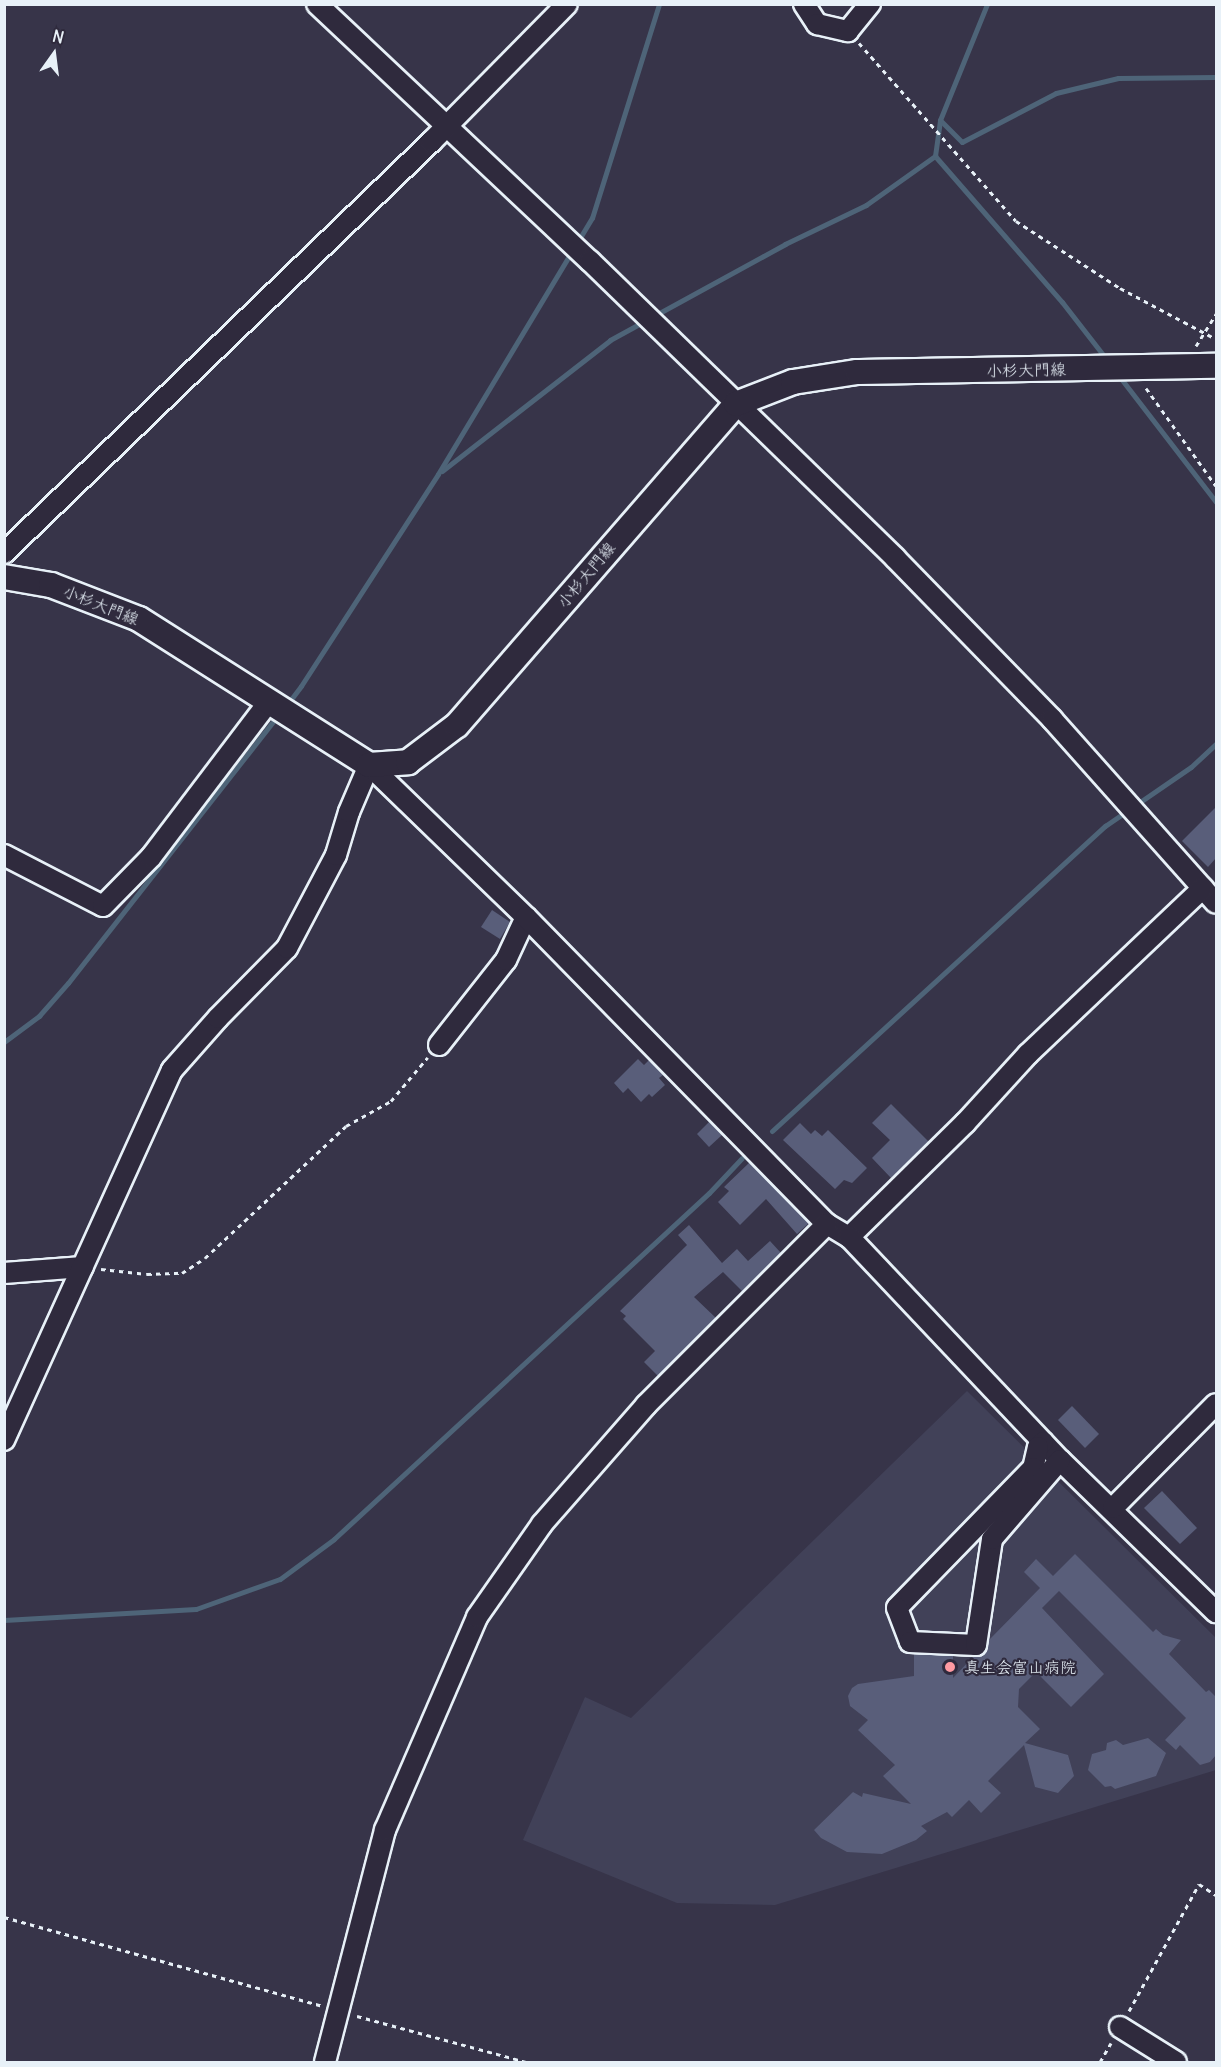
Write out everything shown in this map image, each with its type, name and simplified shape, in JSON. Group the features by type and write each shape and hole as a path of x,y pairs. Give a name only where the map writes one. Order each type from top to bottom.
{"main road":[{"name":"小杉大門線","path":"4,577 51,585 139,619 369,765 408,762 457,725 646,504 736,404 793,382 857,372 1216,366"}],"street":[{"path":"317,4 590,261 896,558 1052,719 1216,903"},
{"path":"4,553 448,126 567,4"},
{"path":"804,4 817,24 848,31 870,4"},
{"path":"4,855 103,906 151,857 268,703"},
{"path":"4,1440 172,1070 218,1018 287,948 336,855 349,812 369,765 526,917 827,1224 849,1237 1060,1460 1113,1508 1216,1612"},
{"path":"849,1237 965,1123 1028,1054 1203,888"},
{"path":"439,1045 506,960 526,917"},
{"path":"325,2062 385,1830 477,1617 542,1524 639,1413 827,1224"},
{"path":"4,1273 83,1267"},
{"path":"1113,1508 1216,1404"},
{"path":"1043,1442 1038,1447 1033,1468 897,1608 910,1642 976,1645 992,1539 1060,1460"},
{"path":"1120,2027 1176,2062"}],"path":[{"path":"848,31 1016,221 1120,288 1216,339"},
{"path":"1186,366 1203,331 1216,314"},
{"path":"1131,369 1216,486"},
{"path":"83,1267 147,1274 182,1273 205,1258 346,1126 391,1101 439,1045"},
{"path":"1100,2062 1199,1884 1216,1895"},
{"path":"4,1917 526,2062"}],"shaded area":[{"name":"真生会富山病院","path":"967,1391 1216,1638 1216,1770 775,1905 677,1903 523,1840 585,1697 631,1718"}],"building":[{"path":"1216,807 1216,858 1208,867 1182,841"},
{"path":"492,910 510,922 500,939 481,927"},
{"path":"638,1059 644,1065 649,1060 663,1075 659,1078 665,1085 652,1097 649,1094 641,1102 628,1088 623,1093 614,1083"},
{"path":"891,1104 929,1142 891,1178 872,1158 890,1140 872,1123"},
{"path":"709,1122 722,1135 709,1147 697,1134"},
{"path":"800,1123 811,1134 815,1130 822,1136 828,1130 867,1168 852,1183 844,1180 835,1189 783,1140"},
{"path":"750,1162 809,1223 797,1234 766,1199 740,1225 718,1202 729,1191 724,1187"},
{"path":"689,1225 722,1263 737,1249 748,1261 770,1241 781,1253 742,1291 723,1272 694,1297 716,1318 658,1376 644,1362 655,1351 623,1319 626,1316 620,1311 687,1245 678,1235"},
{"path":"1072,1406 1099,1434 1085,1448 1058,1420"},
{"path":"1162,1491 1197,1528 1180,1544 1144,1508"},
{"path":"1075,1554 1153,1632 1156,1629 1163,1635 1181,1640 1169,1654 1206,1692 1209,1690 1216,1697 1216,1755 1210,1762 1200,1765 1180,1745 1176,1750 1165,1740 1186,1718 1059,1591 1042,1608 1104,1674 1071,1707 1036,1672 1019,1689 1018,1707 1040,1729 1025,1743 1068,1755 1074,1776 1058,1793 1035,1787 1024,1745 988,1781 1001,1793 981,1813 969,1800 952,1817 947,1812 921,1826 927,1831 916,1840 882,1854 847,1852 821,1838 814,1830 853,1792 862,1797 863,1793 911,1804 883,1776 895,1765 858,1730 868,1720 850,1706 848,1696 852,1688 858,1684 914,1676 914,1654 953,1656 953,1678 973,1657 985,1653 989,1640 1040,1588 1024,1572 1036,1559 1053,1576"},
{"path":"1148,1738 1166,1753 1156,1776 1115,1789 1111,1786 1105,1787 1088,1770 1092,1754 1106,1750 1107,1743 1116,1740 1123,1745"}],"waterway":[{"path":"286,706 438,474 592,218 659,4"},
{"path":"442,471 610,340 785,244 866,205 935,156 940,120 987,4"},
{"path":"940,120 962,142 1056,93 1118,78 1216,77"},
{"path":"935,156 1062,302 1108,361"},
{"path":"1119,376 1216,502"},
{"path":"4,1042 39,1016 68,983 278,715"},
{"path":"772,1131 1105,826 1191,767 1216,744"},
{"path":"4,1620 196,1609 280,1579 334,1539 709,1193 742,1158"}],"place":[{"name":"真生会富山病院","path":"950,1667"}]}
